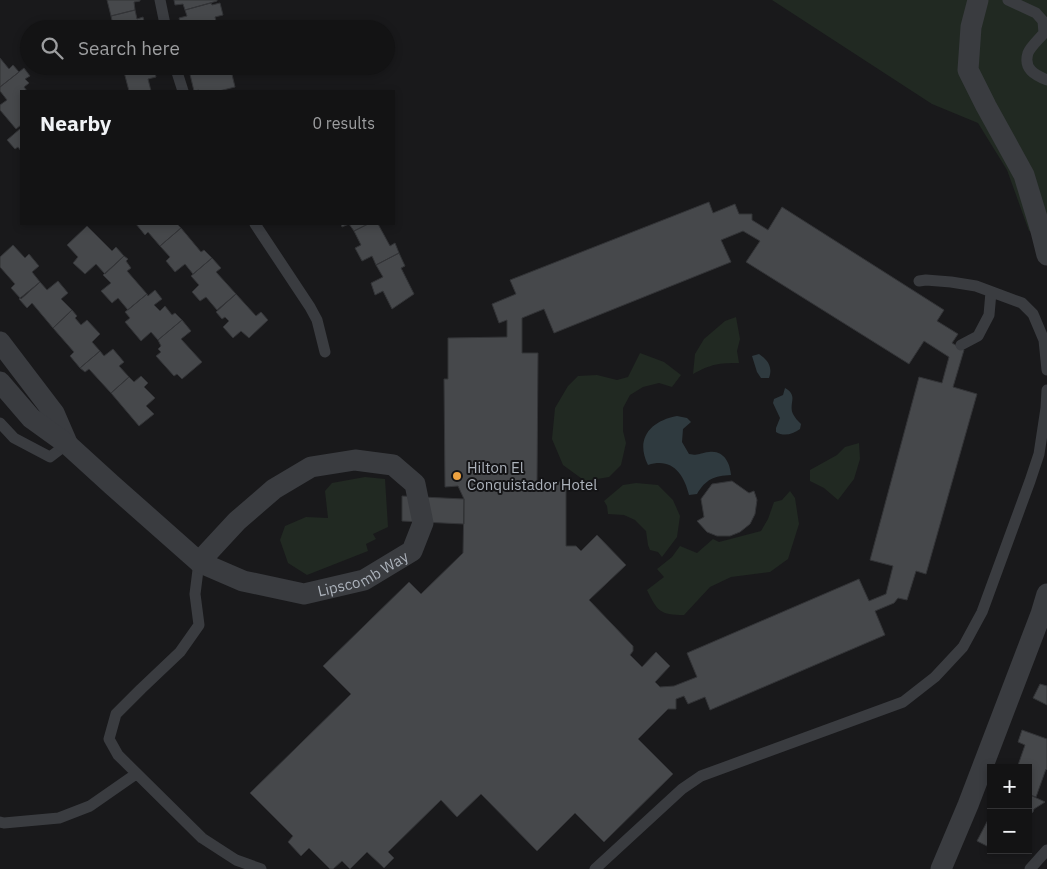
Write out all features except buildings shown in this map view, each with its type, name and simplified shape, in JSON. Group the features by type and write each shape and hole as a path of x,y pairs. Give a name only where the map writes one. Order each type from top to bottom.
{"street":[{"path":"978,0 971,27 968,70 1024,176 1047,255"},
{"name":"Lipscomb Way","path":"0,342 54,413 67,444"},
{"name":"Lipscomb Way","path":"0,382 31,418 67,444 199,562 243,581 304,594 364,580 412,551 423,523 415,484 393,466 355,460 311,467 274,489 237,521 199,562"},
{"path":"941,869 968,805 1038,623 1047,594"}],"lane":[{"path":"160,0 164,20"},
{"path":"1008,0 1036,13 1043,21 1044,33 1028,52 1028,64 1033,74 1047,80"},
{"path":"178,75 183,90"},
{"path":"256,225 310,307 317,320 325,352"},
{"path":"919,281 951,282 976,286 1022,303 1033,314 1044,340 1047,370"},
{"path":"961,345 978,336 989,314 992,292"},
{"path":"596,869 682,789 701,776 903,702 935,676 962,647 982,612 1039,454 1047,390"},
{"path":"0,423 14,438 50,457 67,444"},
{"path":"199,562 195,594 199,625 180,652 116,714 109,740 118,756 202,838 236,860 261,869"},
{"path":"0,822 59,818 90,806 136,774"},
{"path":"1030,869 1047,850"}],"shaded area":[{"path":"772,0 1047,0 1047,228 1029,231 1007,170 978,123 932,104"},
{"path":"736,317 740,339 737,351 739,363 715,365 693,374 695,354 704,339 725,321"},
{"path":"640,353 664,362 681,375 672,387 659,383 643,387 630,395 623,408 623,431 626,443 621,465 609,477 585,481 563,465 552,439 555,408 568,386 578,376 597,375 617,380 628,377"},
{"path":"759,354 769,364 769,378 761,378 757,372 752,356"},
{"path":"785,388 792,397 793,414 801,424 800,429 785,435 776,432 780,418 773,403 774,399 783,395"},
{"path":"677,416 687,418 691,422 683,429 682,442 689,454 719,453 728,462 731,475 711,479 697,494 689,495 684,480 676,469 664,463 648,465 644,456 644,439 648,433 659,422"},
{"path":"859,443 860,459 854,479 838,500 824,488 810,481 810,470 837,455 845,447"},
{"path":"365,477 385,479 388,527 373,534 376,539 366,544 368,551 307,575 288,563 280,540 285,526 306,517 328,518 325,491 332,483"},
{"path":"636,483 658,485 673,500 680,516 677,537 662,557 658,552 650,550 646,531 635,520 624,515 608,514 604,501 623,485"},
{"path":"790,491 795,498 799,524 788,559 770,572 731,577 710,587 684,615 664,613 657,607 647,590 664,577 657,569 672,557 680,546 697,553 713,539 719,542 761,531 774,502 782,500"}],"place":[{"name":"Hilton El Conquistador Hotel","path":"457,476"}]}
